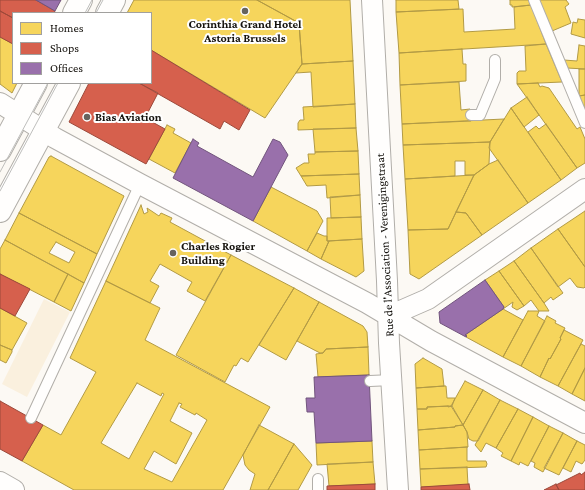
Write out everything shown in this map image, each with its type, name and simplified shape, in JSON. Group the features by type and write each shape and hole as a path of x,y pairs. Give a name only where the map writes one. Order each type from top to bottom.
{"street":[{"path":"75,12 81,0"},
{"path":"108,12 114,0"},
{"name":"Rue de l'Association - Verenigingstraat","path":"372,0 398,490"},
{"path":"0,150 35,84"},
{"path":"0,211 68,84"},
{"path":"0,103 18,116 140,184 367,303 431,341 585,423"},
{"path":"388,316 428,299 585,189"},
{"path":"0,482 14,490"}],"lane":[{"path":"534,0 585,123"},
{"path":"471,115 480,114 495,79 495,60"},
{"path":"30,418 140,184"},
{"path":"370,381 392,380"},
{"path":"318,479 318,490"}],"shaded area":[{"path":"44,299 70,312 27,397 2,384"}],"building: Homes":[{"path":"134,0 257,0 299,23 302,64 265,118 152,51 152,12 128,12"},
{"path":"257,0 350,0 353,61 302,64 299,23"},
{"path":"396,0 458,0 459,9 396,12"},
{"path":"510,0 529,0 531,5 512,7 512,5 510,5"},
{"path":"539,0 566,0 569,4 565,7 571,23 552,31"},
{"path":"531,5 546,44 399,53 396,12 463,9 464,32 515,29 514,7"},
{"path":"578,19 585,20 585,38 571,34 573,22 577,23"},
{"path":"0,37 12,43 12,84 16,84 12,93 0,84"},
{"path":"546,44 562,82 517,84 517,73 519,71 526,71 525,46"},
{"path":"579,45 585,46 585,69 567,68 564,60 577,61"},
{"path":"462,49 463,64 466,64 466,81 400,85 399,53"},
{"path":"353,61 355,104 313,107 311,72 296,73 302,64"},
{"path":"579,69 585,69 585,95 579,96"},
{"path":"459,82 461,110 470,109 471,121 402,124 400,85"},
{"path":"538,83 540,87 542,86 549,88 577,129 580,127 585,139 585,163 577,168 517,84"},
{"path":"585,95 585,112 579,96"},
{"path":"527,97 539,115 524,127 511,108"},
{"path":"355,104 356,128 298,130 298,123 300,120 304,120 303,107"},
{"path":"511,108 561,180 528,203 489,148 490,142"},
{"path":"504,119 490,142 403,145 402,124"},
{"path":"546,124 577,168 561,180 528,132 536,126 539,129"},
{"path":"167,125 175,129 173,133 191,143 175,173 149,159"},
{"path":"356,128 358,151 315,152 313,129"},
{"path":"490,142 489,164 474,175 465,175 465,161 455,161 455,176 405,179 403,145"},
{"path":"358,151 359,174 301,176 296,168 304,163 309,163 308,154 315,154 315,152"},
{"path":"51,156 124,196 97,254 19,213 49,157"},
{"path":"498,160 528,203 482,235 466,213 456,212 474,175 489,164"},
{"path":"359,174 360,195 327,198 326,185 307,186 301,176"},
{"path":"474,175 448,229 408,230 405,179"},
{"path":"271,187 317,211 323,221 307,251 253,221"},
{"path":"360,195 361,217 331,218 330,197"},
{"name":"Charles Rogier Building","path":"141,205 144,214 148,212 147,208 159,216 161,213 172,218 170,222 231,255 205,301 187,291 192,282 160,264 150,281 159,286 150,303 106,281"},
{"path":"585,211 585,267 558,229"},
{"path":"456,212 466,213 482,235 419,279 410,274 408,230 448,229"},
{"path":"19,213 97,254 84,283 5,240","holes":["56,242 75,252 69,263 49,253"]},
{"path":"361,217 362,239 327,241 327,218"},
{"path":"558,229 585,267 584,288 577,287 570,278 558,287 531,248"},
{"path":"317,233 327,236 327,241 329,241 321,259 307,251"},
{"path":"362,239 364,271 356,277 321,259 329,241"},
{"path":"5,240 68,274 54,302 0,274 0,249"},
{"path":"531,248 563,293 553,300 551,297 544,303 514,261"},
{"path":"231,255 294,288 248,362 241,358 236,366 234,365 225,382 176,355"},
{"path":"514,261 549,311 539,311 531,300 524,306 499,271"},
{"path":"499,271 524,306 517,310 512,307 513,302 503,309 504,307 485,280"},
{"path":"68,274 84,283 71,311 54,302"},
{"path":"106,281 160,308 145,340 270,407 223,490 74,490 22,461 43,425 61,435 96,372 70,358","holes":["137,383 161,396 162,393 164,394 129,459 101,443","179,403 182,404 180,407 195,415 196,413 207,420 172,482 144,469 154,451 176,464 192,433 170,421"]},
{"path":"294,288 319,302 286,360 259,345"},
{"path":"319,302 363,326 367,332 368,347 326,349 323,353 320,353 297,341"},
{"path":"0,308 27,323 12,350 0,345"},
{"path":"503,309 523,320 503,357 466,337 467,336 465,335"},
{"path":"528,311 539,311 537,316 545,321 521,366 503,357"},
{"path":"547,316 556,321 555,323 565,328 560,338 561,339 550,359 549,358 540,377 521,366"},
{"path":"564,330 583,340 558,386 540,377 549,358 550,359 561,339 560,338"},
{"path":"581,344 585,346 585,368 572,394 558,386"},
{"path":"0,345 12,350 6,363 0,360"},
{"path":"368,347 369,375 318,377 316,354 323,353 326,349"},
{"path":"423,358 442,369 444,386 416,388 415,364"},
{"path":"585,368 585,401 572,394"},
{"path":"465,381 483,390 463,425 451,406"},
{"path":"446,386 447,398 455,398 452,406 417,409 416,388"},
{"path":"483,390 500,400 478,441 473,441 469,439 463,425"},
{"path":"500,400 518,409 496,448 486,443 481,452 475,445"},
{"path":"452,406 463,425 418,430 417,409"},
{"path":"518,409 533,417 511,461 501,456 503,453 496,448"},
{"path":"533,417 549,426 528,466 520,462 519,465 511,461"},
{"path":"259,425 294,444 268,490 250,490 255,474 245,465 243,455"},
{"path":"463,425 467,432 468,447 419,450 418,430"},
{"path":"549,426 563,433 543,472 534,467 535,463 531,461"},
{"path":"563,433 577,441 559,475 544,468"},
{"path":"372,441 373,462 317,465 316,443"},
{"path":"577,441 585,445 585,460 582,464 576,461 571,472 563,468"},
{"path":"294,444 312,465 298,490 268,490"},
{"path":"467,447 467,461 486,461 486,467 420,469 419,450"},
{"path":"373,462 375,484 329,486 327,464"},
{"path":"467,467 468,485 421,487 420,469"}],"building: Shops":[{"path":"0,0 36,0 55,11 12,12 12,17 0,11"},
{"path":"0,11 12,17 12,43 0,37"},
{"path":"152,51 250,110 239,130 224,121 220,129 141,84 152,84"},
{"path":"88,84 141,84 158,93 145,118 165,129 146,164 69,122"},
{"path":"0,274 30,289 15,316 0,308"},
{"path":"0,401 43,425 22,461 0,449"},
{"path":"585,472 585,490 559,490 556,485 580,473 581,475"},
{"path":"375,484 375,490 327,490 327,486"},
{"path":"469,484 470,490 421,490 421,487"},
{"path":"556,484 559,490 544,490"}],"building: Offices":[{"path":"36,0 61,0 55,11"},
{"path":"193,139 199,143 197,146 253,177 273,139 280,142 288,155 253,221 173,178"},
{"path":"485,280 504,307 503,309 465,335 467,336 466,337 440,323 439,312"},
{"path":"369,375 372,441 316,443 314,412 307,412 306,398 315,398 314,377"}],"tram line":[{"path":"86,12 92,0"},
{"path":"97,12 103,0"},
{"path":"0,172 47,84"},
{"path":"0,191 57,84"}],"place":[{"name":"Corinthia Grand Hotel Astoria Brussels","path":"245,11"},
{"name":"Bias Aviation","path":"87,117"},
{"name":"Charles Rogier Building","path":"173,253"}]}
